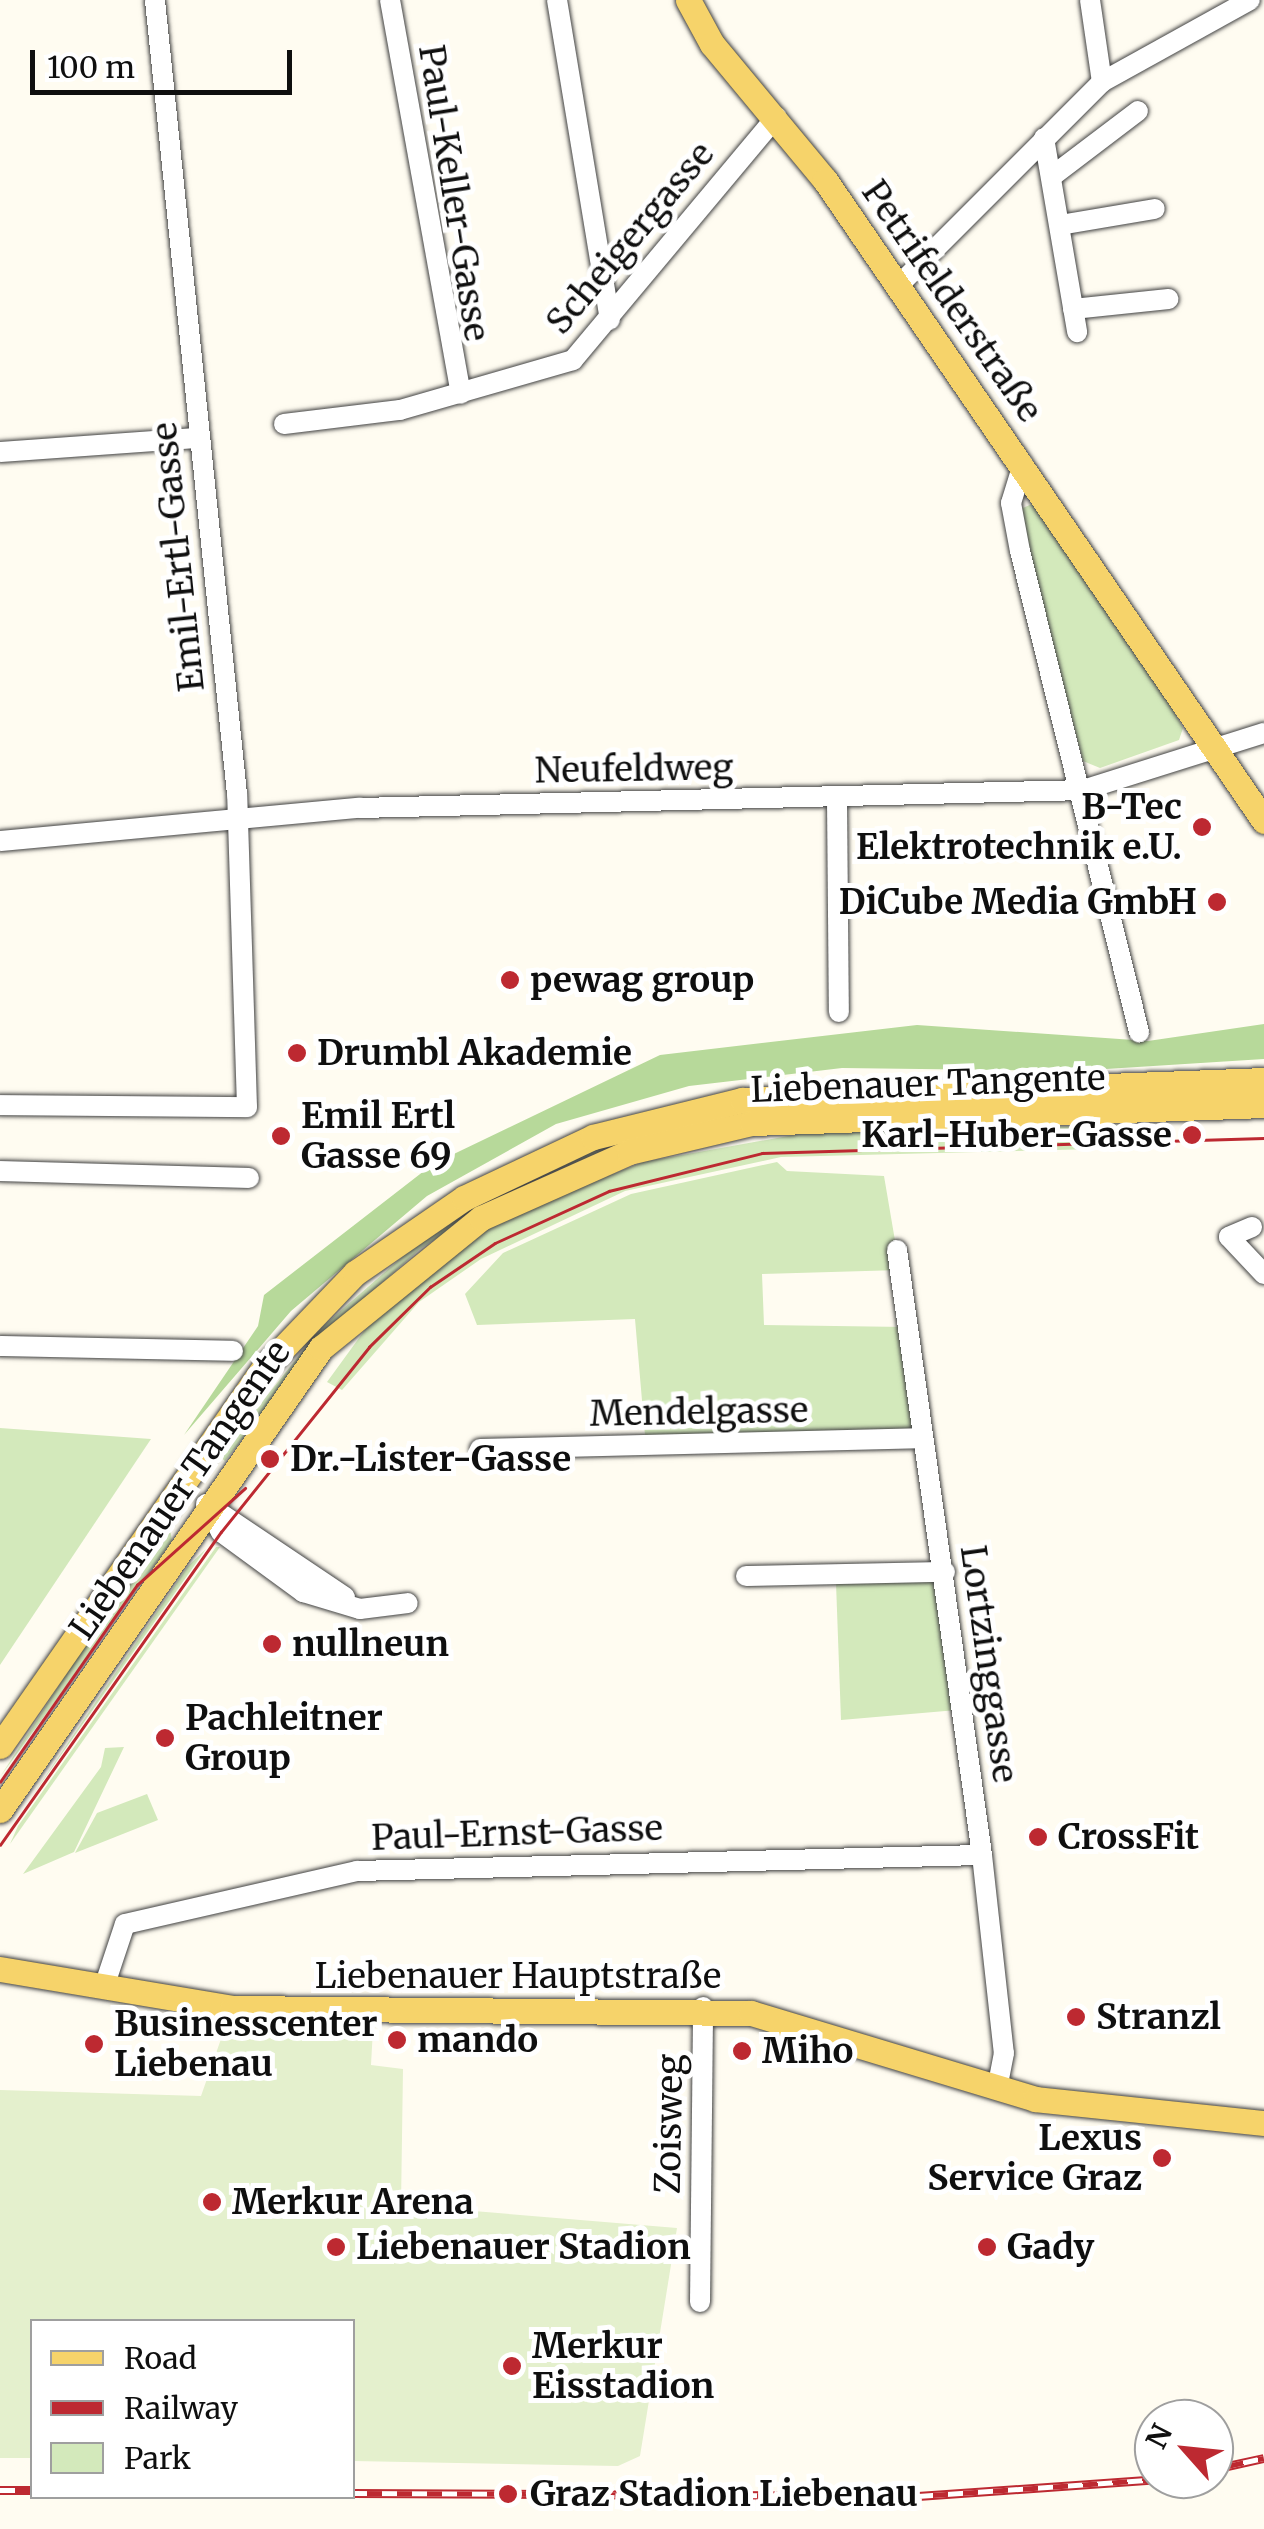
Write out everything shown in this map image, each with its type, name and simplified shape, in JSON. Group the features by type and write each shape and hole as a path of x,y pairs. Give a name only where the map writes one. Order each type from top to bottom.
{"main road":[{"name":"Petrifelderstraße","path":"688,0 1023,464"},
{"path":"1023,464 1217,743 1264,821"},
{"name":"Liebenauer Tangente","path":"0,1746 178,1485 264,1368 355,1273 464,1198 593,1136 742,1100 835,1091 1264,1080"},
{"name":"Liebenauer Tangente","path":"0,1810 206,1504 321,1348 376,1296 481,1218 576,1171 672,1140 792,1119 1264,1105"},
{"path":"178,1485 206,1504"},
{"path":"0,1952 31,1971"},
{"name":"Liebenauer Hauptstraße","path":"0,1969 266,2010 703,2008 799,2020 998,2088 1264,2122"}],"street":[{"name":"Emil-Ertl-Gasse","path":"0,1104 246,1108 236,814 155,0"},
{"name":"Paul-Keller-Gasse","path":"390,0 460,394"},
{"path":"557,0 610,320"},
{"path":"1090,0 1102,82"},
{"path":"898,286 1102,82 1250,0"},
{"path":"1055,174 1138,111"},
{"name":"Scheigergasse","path":"284,424 460,394 573,360 776,117"},
{"path":"1044,138 1055,174 1077,332"},
{"path":"1060,224 1155,209"},
{"path":"1073,309 1168,299"},
{"path":"0,452 197,438"},
{"name":"Petrifelderstraße","path":"1023,464 1011,503 1084,790 1139,1032"},
{"name":"Neufeldweg","path":"0,840 223,826 236,814 1084,790 1217,743 1264,733"},
{"path":"837,799 840,1012"},
{"path":"0,1171 249,1178"},
{"path":"1252,1227 1229,1237 1264,1274"},
{"name":"Lortzinggasse","path":"897,1250 919,1438 945,1572 982,1855 1004,2054 998,2088"},
{"path":"0,1346 233,1350"},
{"name":"Mendelgasse","path":"480,1449 919,1438"},
{"path":"206,1504 355,1606 408,1603"},
{"path":"746,1576 945,1572"},
{"name":"Paul-Ernst-Gasse","path":"105,1984 125,1924 358,1871 982,1855"},
{"name":"Zoisweg","path":"700,2302 703,2008"}],"green space":[{"path":"1032,504 1153,673 1183,728 1179,740 1100,768 1083,761 1016,511"},
{"path":"1264,1024 1264,1059 1074,1071 842,1068 689,1086 556,1124 427,1196 291,1311 184,1435 258,1326 264,1295 433,1164 660,1055 917,1025 1148,1041"},
{"path":"1264,1090 634,1138 514,1188 420,1249 328,1331 225,1461 219,1456 321,1328 416,1245 469,1208 563,1160 632,1135"},
{"path":"1136,1125 1136,1147 1076,1148 1134,1148 781,1157 625,1191 481,1259 419,1302 342,1390 327,1382 383,1305 434,1263 509,1216 643,1162 816,1131"},
{"path":"777,1162 787,1171 884,1176 900,1270 762,1274 764,1325 906,1327 919,1438 646,1447 635,1319 477,1325 465,1294 503,1253 631,1194"},
{"path":"0,1428 151,1439 0,1665"},
{"path":"169,1523 172,1541 0,1777 155,1537"},
{"path":"216,1547 220,1547 10,1844 18,1826"},
{"path":"206,1549 30,1799 188,1566"},
{"path":"927,1578 941,1583 957,1710 841,1720 836,1583"},
{"path":"124,1747 74,1852 23,1874 101,1767 105,1748"},
{"path":"147,1794 158,1820 75,1853 97,1813"},
{"name":"Liebenauer Stadion","path":"228,2019 235,2027 373,2029 371,2065 403,2069 401,2205 677,2228 640,2456 618,2466 355,2461 355,2319 30,2319 30,2458 0,2458 0,2090 201,2096"}],"tram line":[{"path":"0,1845 221,1532 369,1347 430,1287 495,1243 609,1191 762,1153 1264,1138"},
{"path":"0,1782 137,1585 245,1488"}],"railway":[{"path":"1234,2465 1264,2458"},
{"path":"355,2493 918,2496 1134,2481"},
{"path":"0,2490 30,2490"}],"place":[{"name":"B-Tec Elektrotechnik e.U.","path":"1202,827"},
{"name":"DiCube Media GmbH","path":"1217,902"},
{"name":"pewag group","path":"510,980"},
{"name":"Drumbl Akademie","path":"297,1053"},
{"name":"Karl-Huber-Gasse","path":"1192,1135"},
{"name":"Emil Ertl Gasse 69","path":"281,1136"},
{"name":"Dr.-Lister-Gasse","path":"270,1459"},
{"name":"nullneun","path":"272,1644"},
{"name":"Pachleitner Group","path":"165,1738"},
{"name":"CrossFit","path":"1038,1837"},
{"name":"Stranzl","path":"1076,2017"},
{"name":"mando","path":"397,2040"},
{"name":"Businesscenter Liebenau","path":"94,2044"},
{"name":"Miho","path":"742,2051"},
{"name":"Lexus Service Graz","path":"1162,2158"},
{"name":"Merkur Arena","path":"212,2202"},
{"name":"Liebenauer Stadion","path":"336,2247"},
{"name":"Gady","path":"987,2247"},
{"name":"Merkur Eisstadion","path":"512,2366"},
{"name":"Graz Stadion Liebenau","path":"508,2494"}]}
